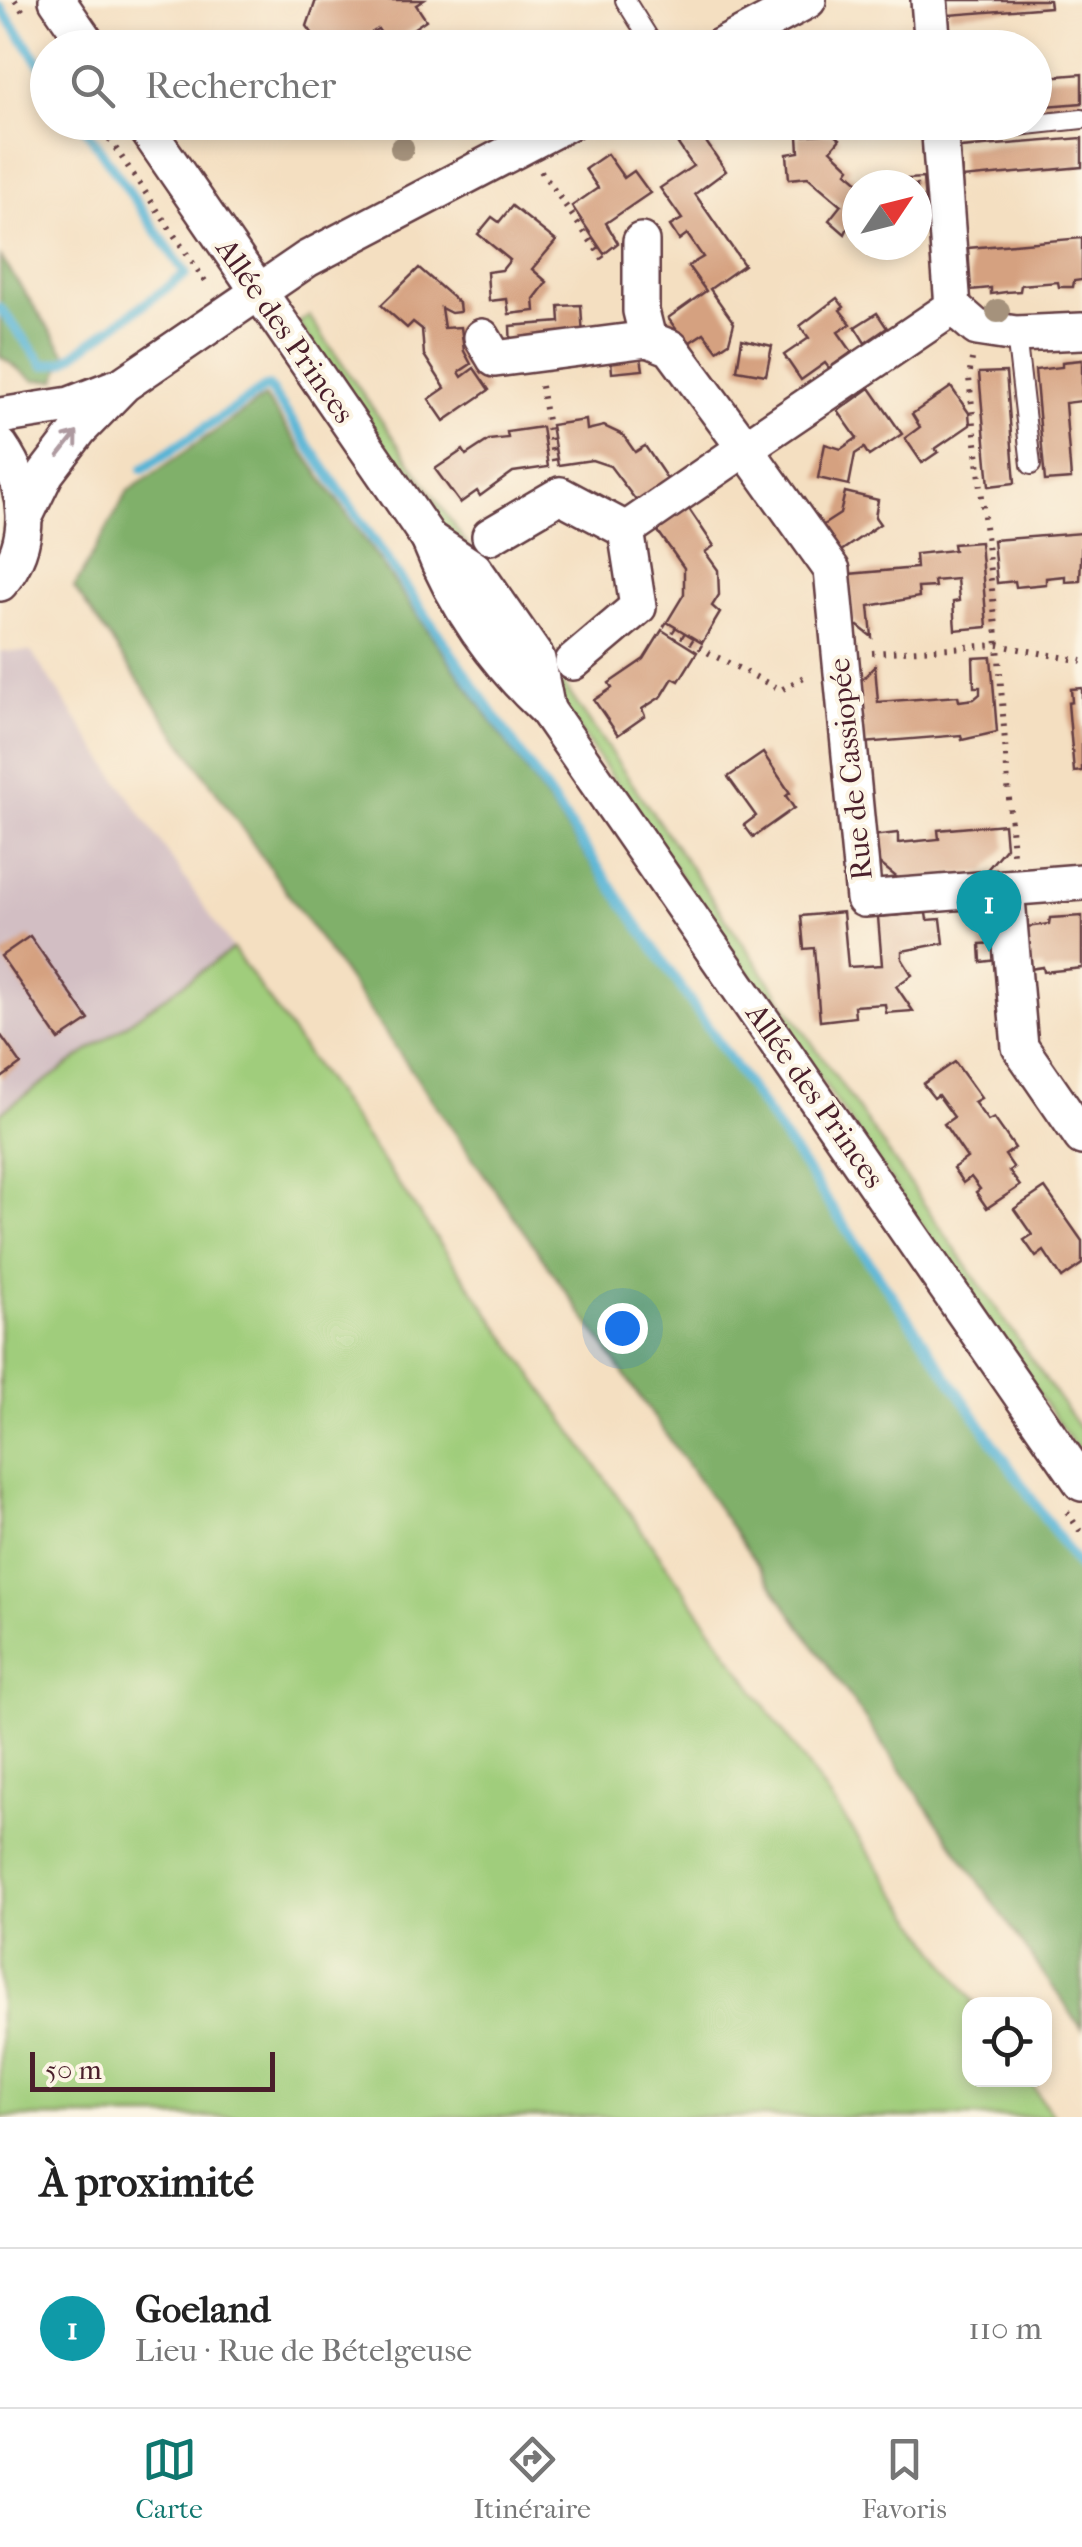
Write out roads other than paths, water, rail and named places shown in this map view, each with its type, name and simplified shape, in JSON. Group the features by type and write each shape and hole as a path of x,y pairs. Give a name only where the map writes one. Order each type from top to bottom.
{"street":[{"path":"57,0 78,30"},
{"path":"752,30 808,0"},
{"path":"930,0 932,30"},
{"name":"Allée des Princes","path":"154,140 429,539 474,569 537,659 547,710 1082,1483"},
{"path":"0,583 20,549 26,514 46,472 79,430 124,384 307,259 534,140"},
{"path":"956,140 965,318"},
{"path":"641,240 640,311 648,339"},
{"path":"626,530 746,448 965,318 1016,334 1082,331"},
{"path":"482,337 494,360 648,339 671,348 746,448"},
{"path":"0,416 70,404 124,384"},
{"path":"0,446 19,480 26,514"},
{"name":"Rue de Cassiopée","path":"746,448 832,570 864,899 1082,882"},
{"path":"490,536 560,495 626,530"},
{"path":"573,662 638,607 626,530"},
{"path":"1006,888 1020,1047 1082,1137"}],"lane":[{"path":"625,0 643,30"},
{"path":"1052,121 1082,119"},
{"path":"1016,334 1031,465"}],"waterway":[{"path":"0,7 30,50"},
{"path":"0,308 44,365 64,362 186,274 93,140"},
{"path":"143,469 268,386 1082,1572"}],"place":[{"name":"Goeland","path":"989,952"}]}
